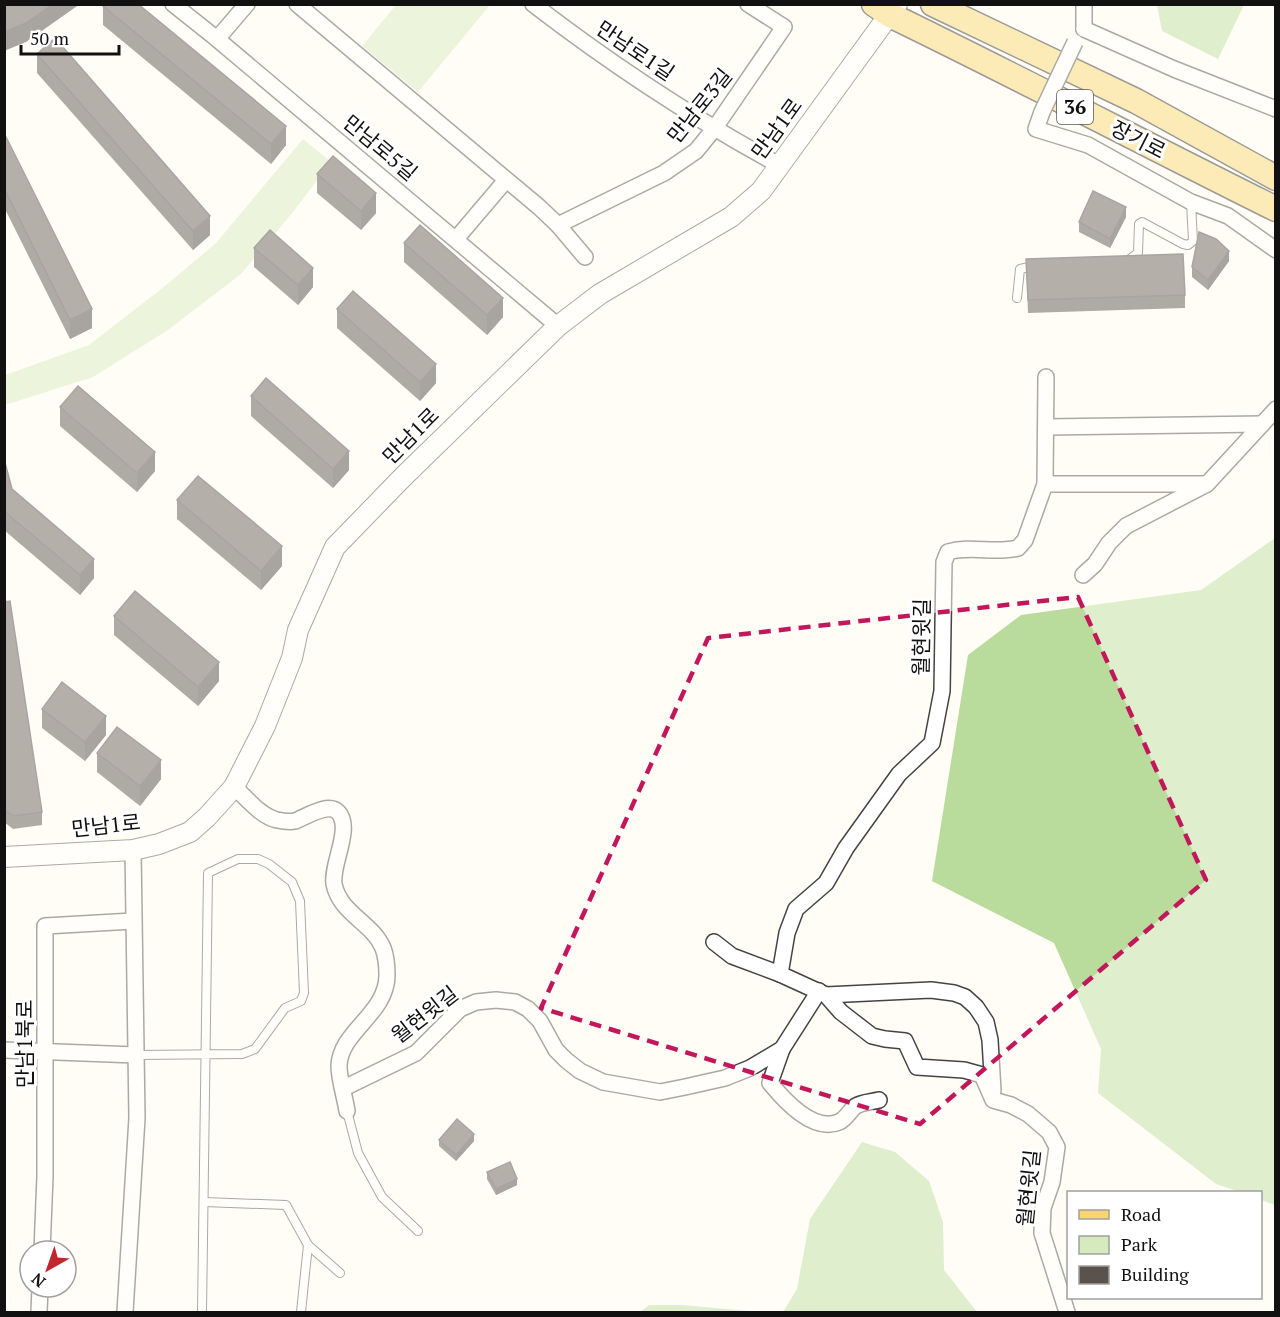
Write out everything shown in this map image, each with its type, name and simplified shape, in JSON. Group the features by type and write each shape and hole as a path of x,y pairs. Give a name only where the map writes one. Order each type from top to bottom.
{"main road":[{"name":"장기로","path":"933,4 1136,101 1275,178"},
{"name":"장기로","path":"887,8 1126,134 1275,209"},
{"path":"1136,101 1165,104 1275,164"}],"street":[{"name":"만남로5길","path":"173,4 558,326"},
{"path":"217,39 247,4"},
{"path":"297,4 558,225 585,257"},
{"name":"만남로1길","path":"533,4 608,59 714,129 779,165"},
{"name":"만남로3길","path":"558,225 664,173 696,151 714,129 784,27 748,4"},
{"path":"1084,4 1080,35 1036,129 1088,145 1191,202 1228,216 1275,250"},
{"name":"만남1로","path":"4,857 133,850 159,844 190,832 234,787 265,726 292,658 298,630 335,547 403,477 558,326 600,294 731,217 761,191 887,8"},
{"path":"1080,35 1275,109"},
{"path":"456,239 506,180"},
{"path":"1046,377 1045,484 1207,484"},
{"path":"1083,574 1095,564 1109,543 1126,526 1207,484 1275,410"},
{"path":"1046,427 1262,423"},
{"name":"월현윗길","path":"780,974 787,933 796,909 826,883 846,848 899,774 932,742 942,691 944,562 948,552 957,549 1008,551 1018,548 1025,540 1045,484"},
{"path":"234,787 264,814 277,820 293,822 331,809 337,812 342,819 342,837 334,874 336,890 344,906 376,937 383,949 387,975 386,985 378,1006 342,1053 339,1067 347,1111"},
{"path":"125,1312 136,1118 133,850"},
{"name":"만남1북로","path":"42,1239 46,1053 45,926 133,921"},
{"path":"714,942 732,956 822,993 841,1012 872,1036 885,1040 905,1041 917,1067 964,1070 982,1075 993,1100"},
{"path":"822,993 932,990 965,997 976,1007 986,1022 990,1040 993,1100"},
{"name":"월현윗길","path":"822,993 782,1049 770,1083 794,1110 820,1122 841,1121 858,1104 879,1100"},
{"name":"월현윗길","path":"344,1089 416,1053 460,1009 476,1002 496,1000 514,1002 528,1009 540,1021 556,1050 573,1065 603,1082 632,1088 660,1092 725,1078 750,1068 782,1049"},
{"path":"4,1050 136,1056"},
{"name":"월현윗길","path":"993,1100 1011,1105 1028,1114 1049,1132 1057,1147 1052,1182 1043,1208 1042,1233 1067,1312"}],"lane":[{"path":"1112,263 1124,262 1138,253 1139,225 1142,222 1188,245 1193,241 1191,202"},
{"path":"1017,298 1020,269 1040,266"},
{"path":"136,1056 205,1054 242,1054 255,1049 285,1008 301,1001 304,993 300,901 292,882 269,864 258,859 238,859 208,873 205,1054 202,1312"},
{"path":"347,1111 358,1153 382,1197 418,1231"},
{"path":"204,1202 286,1205 308,1245 340,1273"},
{"path":"301,1312 308,1245"}],"highlighted area":[{"path":"1078,597 1206,880 920,1124 541,1008 708,638"}],"green space":[{"path":"1157,4 1244,5 1218,59 1162,31"},
{"path":"396,5 490,5 418,92 362,46"},
{"path":"303,139 331,162 241,274 168,330 93,377 5,405 5,375 89,345 165,286 216,243"},
{"path":"1275,538 1275,1205 1262,1200 1262,1191 1237,1191 1216,1184 1098,1093 1101,1049 1054,943 932,881 968,655 1021,615 1201,590"},
{"path":"862,1142 895,1152 929,1181 943,1222 944,1270 977,1312 783,1312 797,1289 810,1219"},
{"path":"649,1305 682,1305 759,1312 640,1312"}],"building":[{"path":"7,4 53,4 26,23 4,32 4,6"},
{"path":"104,4 138,4 286,126 271,144 103,6"},
{"path":"55,38 210,216 193,231 37,54"},
{"path":"4,133 92,309 70,320 4,188"},
{"path":"333,156 376,193 361,211 317,174"},
{"path":"1093,191 1126,207 1110,239 1079,222"},
{"path":"420,225 503,298 487,315 404,243"},
{"path":"270,230 313,268 298,285 254,248"},
{"path":"1199,232 1216,239 1229,251 1208,280 1192,267"},
{"path":"1183,254 1185,295 1028,300 1026,259"},
{"path":"353,291 436,364 420,382 337,309"},
{"path":"266,378 349,451 333,469 251,396"},
{"path":"78,386 155,452 137,473 60,407"},
{"path":"4,459 12,489 94,559 80,575 4,511"},
{"path":"198,476 282,546 261,571 177,500"},
{"path":"135,591 219,662 198,687 114,616"},
{"path":"10,601 42,812 13,816 4,809 4,602"},
{"path":"62,682 106,716 85,742 42,709"},
{"path":"117,727 161,760 140,786 97,753"},
{"path":"457,1119 474,1134 456,1155 439,1140"},
{"path":"510,1162 517,1179 496,1189 487,1172"}]}
